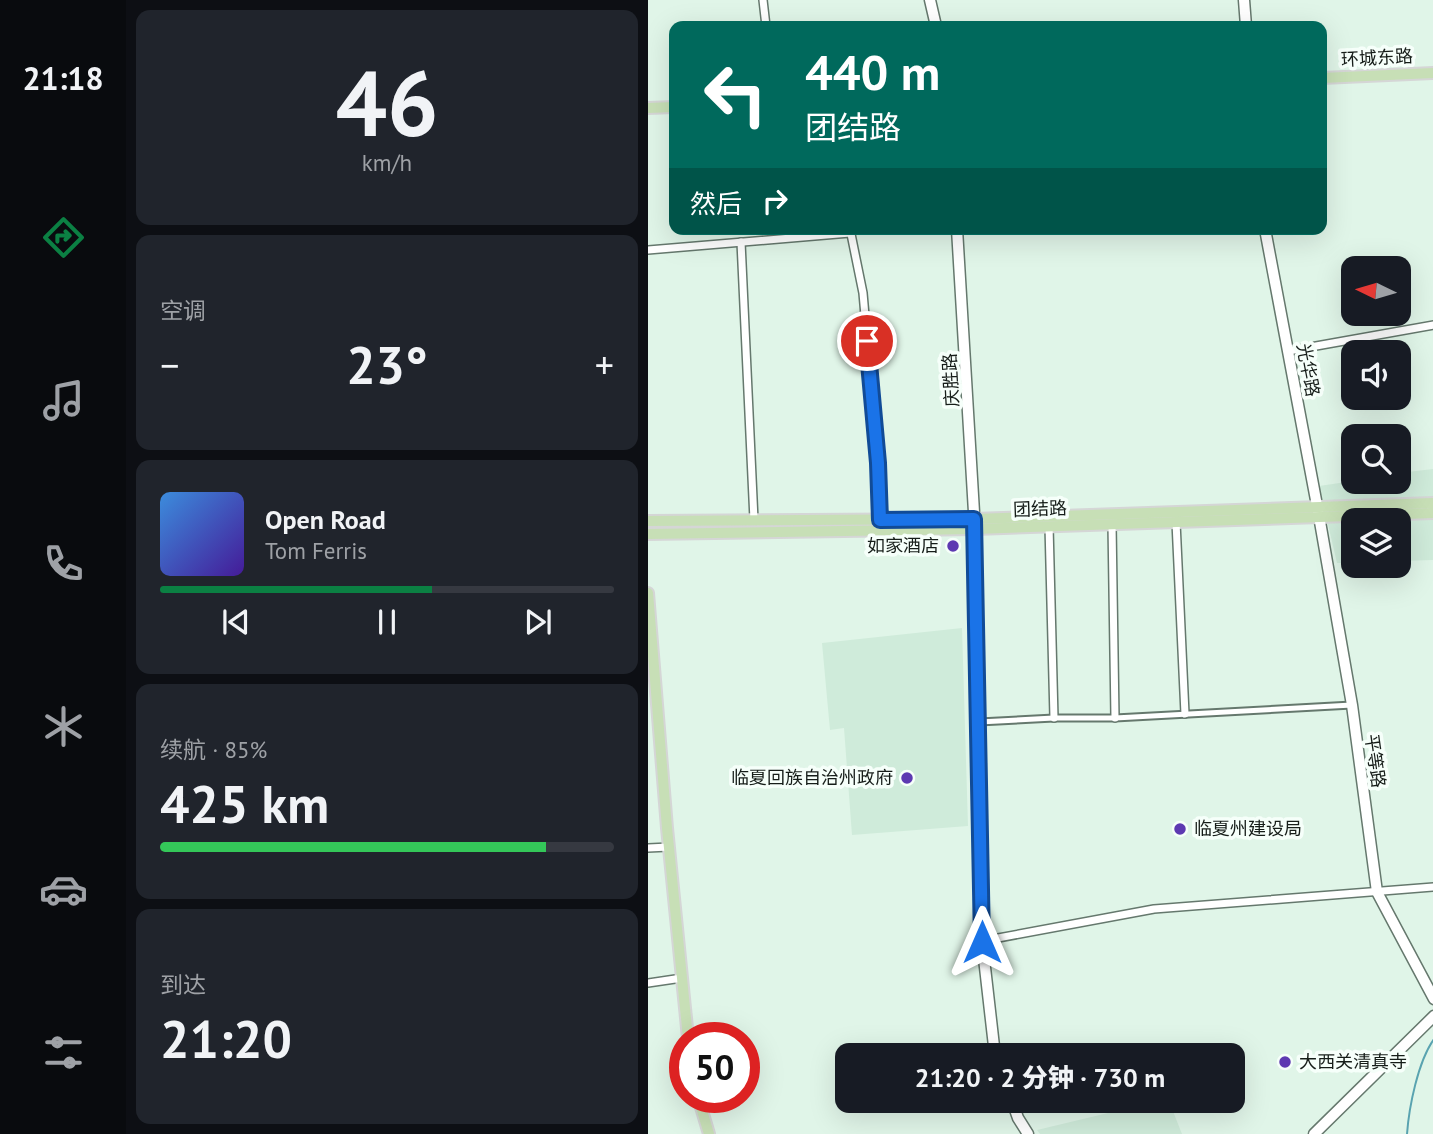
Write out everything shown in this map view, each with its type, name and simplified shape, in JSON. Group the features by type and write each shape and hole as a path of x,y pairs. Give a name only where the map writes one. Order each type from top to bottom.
{"main road":[{"path":"930,0 935,21"},
{"path":"1244,0 1246,21"},
{"name":"环城东路","path":"1327,78 1434,73"},
{"path":"648,108 669,107"},
{"name":"庆胜路","path":"957,235 975,524 982,942 994,1043"},
{"name":"光华路","path":"1266,235 1319,512"},
{"name":"团结路","path":"975,524 1049,526 1176,523 1434,503"},
{"name":"团结路","path":"648,534 1319,512 1434,513"},
{"name":"平等路","path":"1319,512 1352,705 1377,892 1434,999"},
{"name":"团结路","path":"648,521 754,520 880,525"},
{"path":"648,593 686,1022"},
{"path":"1314,1134 1434,1016"},
{"path":"703,1113 709,1134"},
{"path":"1016,1113 1028,1134"}],"street":[{"path":"763,0 765,21"},
{"path":"648,250 810,235"},
{"path":"851,235 863,293 878,463 880,525"},
{"path":"741,242 754,520"},
{"path":"1288,351 1434,325"},
{"path":"1176,523 1185,714"},
{"path":"1112,524 1115,718"},
{"path":"1049,526 1054,718"},
{"path":"979,722 1115,718 1352,705"},
{"path":"648,848 669,847"},
{"path":"982,942 1154,909 1434,887"},
{"path":"648,984 682,978"}],"shaded area":[{"path":"1433,469 1433,560 1411,561 1411,508 1341,508 1341,563 1337,563 1319,486 1341,483 1341,494 1411,494 1411,472"},
{"name":"临夏回族自治州政府","path":"962,628 968,826 852,835 844,728 830,730 822,643"},
{"path":"1108,1113 1174,1113 1182,1134 1040,1134 1037,1130"}],"waterway":[{"path":"1407,1134 1415,1085 1423,1059 1434,1039"}],"place":[{"name":"如家酒店","path":"953,546"},
{"name":"临夏回族自治州政府","path":"907,778"},
{"name":"临夏州建设局","path":"1180,829"},
{"name":"大西关清真寺","path":"1285,1062"}],"route":[{"path":"867,341 878,463 880,520 974,519 982,942"}]}
